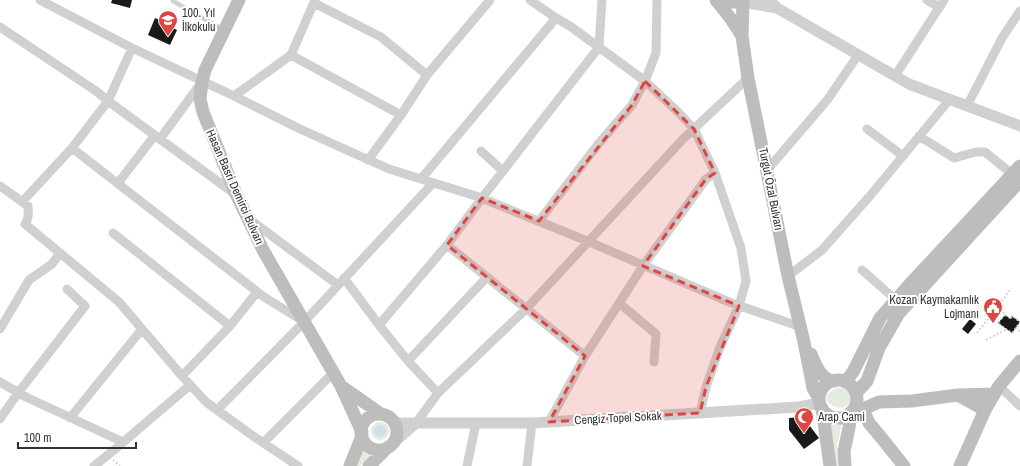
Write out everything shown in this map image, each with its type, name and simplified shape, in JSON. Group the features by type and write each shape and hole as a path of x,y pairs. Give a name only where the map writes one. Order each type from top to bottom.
{"main road":[{"name":"Hasan Basri Demirci Bulvarı","path":"239,0 205,70 200,99 203,112 236,194 275,272 341,386 362,434"},
{"name":"Turgut Özal Bulvarı","path":"716,0 742,36"},
{"path":"725,0 732,2 743,1"},
{"name":"Turgut Özal Bulvarı","path":"743,1 742,36 748,78 768,169 788,276 801,327 813,388 820,404 830,466"},
{"path":"1018,177 899,314 879,348 867,381 856,403 847,416 836,418 825,413 820,404 821,391 824,386 829,383 840,381 853,372 880,318 1018,177"},
{"name":"Turgut Özal Bulvarı","path":"804,342 817,368 825,377 851,386 856,403 869,423 904,466"},
{"path":"960,466 984,410 996,390 1020,361"},
{"name":"Hasan Basri Demirci Bulvarı","path":"341,386 381,414"},
{"path":"856,403 912,401 996,390"},
{"path":"958,395 984,410"},
{"path":"845,466 844,451 856,403"},
{"path":"369,466 390,445 397,434 397,428 391,418 381,414 375,414 365,421 362,426 362,434 364,441 368,445 373,448 383,449 390,445"},
{"path":"350,466 362,434"}],"street":[{"path":"40,0 132,48 389,170 482,198 739,306 801,327"},
{"path":"368,160 401,115 427,75 490,0"},
{"path":"530,0 570,26 645,81 694,129 715,173 741,248 746,281 739,306 720,347 706,387 700,413"},
{"path":"379,325 447,245 599,47 602,0"},
{"path":"539,221 599,143 632,105 645,81 656,53 657,0"},
{"path":"895,76 942,4 927,0"},
{"path":"234,96 291,55 314,1 381,37 427,75"},
{"path":"743,1 773,4 909,84 1020,126"},
{"path":"967,106 1002,38 1020,11"},
{"path":"421,179 556,18"},
{"path":"0,27 96,91 236,194"},
{"path":"22,202 72,148 108,101 132,48"},
{"path":"768,169 828,99 858,54"},
{"path":"291,55 401,115"},
{"path":"390,445 416,423 438,393 526,309 683,139 748,78"},
{"path":"118,183 158,137 202,82"},
{"path":"788,276 822,250 950,99"},
{"path":"867,129 903,156"},
{"path":"919,136 954,158 976,152 985,152 1018,177"},
{"path":"72,148 257,292 304,322"},
{"path":"481,151 503,171"},
{"path":"549,422 585,356 619,303 706,179 715,173"},
{"path":"217,410 304,322 433,183"},
{"path":"0,186 28,206 29,214 25,224 119,302 206,402 298,466"},
{"path":"248,218 341,282 408,361 438,393"},
{"path":"113,233 230,326"},
{"path":"447,245 585,356"},
{"path":"0,329 29,280 52,264 60,253"},
{"path":"862,270 896,300"},
{"path":"408,361 487,277"},
{"path":"0,419 18,393 85,306 67,289"},
{"path":"182,376 230,326 257,292"},
{"path":"619,303 656,334 654,362"},
{"path":"70,418 142,329"},
{"path":"263,443 333,373"},
{"path":"0,382 26,398 123,442"},
{"path":"94,466 190,385"},
{"path":"996,390 1020,406"},
{"name":"Cengiz Topel Sokak","path":"395,423 532,423 799,408 820,404"},
{"path":"467,466 476,423"},
{"path":"527,466 532,423"}],"lane":[{"path":"173,1 224,30"}],"path":[{"path":"978,333 1011,289"},
{"path":"999,305 1005,315 1010,319 1012,316 1020,322 1012,333 998,323 1005,315"},
{"path":"1015,328 1020,331"},
{"path":"986,340 1007,329"}],"highlighted area":[{"path":"645,81 694,129 715,173 706,179 643,266 739,306 706,387 700,413 549,422 585,356 447,245 482,198 539,221 632,105"}],"shaded area":[{"path":"839,388 849,390 854,398 845,407 837,408 827,401 827,398 830,392"},
{"path":"826,417 843,420 837,445 838,466 836,466"},
{"path":"380,422 386,425 389,431 386,437 380,440 374,437 371,431 374,425"},
{"path":"364,447 373,453 360,466 353,466"}],"water":[{"path":"378,425 382,425 386,431 382,437 378,437 374,433 374,429"}],"building":[{"path":"112,0 132,0 130,8 111,3"},
{"path":"155,18 164,22 166,18 172,21 170,26 177,30 170,45 148,35"},
{"name":"Kozan Kaymakamlık Lojmanı","path":"1005,315 1011,319 1012,316 1020,322 1012,333 998,323"},
{"path":"970,319 976,324 968,334 962,329"},
{"name":"Arap Cami","path":"803,417 819,438 804,449 789,430 789,418"}],"place":[{"name":"100. Yıl İlkokulu","path":"168,37"},
{"name":"Kozan Kaymakamlık Lojmanı","path":"993,324"},
{"name":"Arap Cami","path":"804,434"}]}
